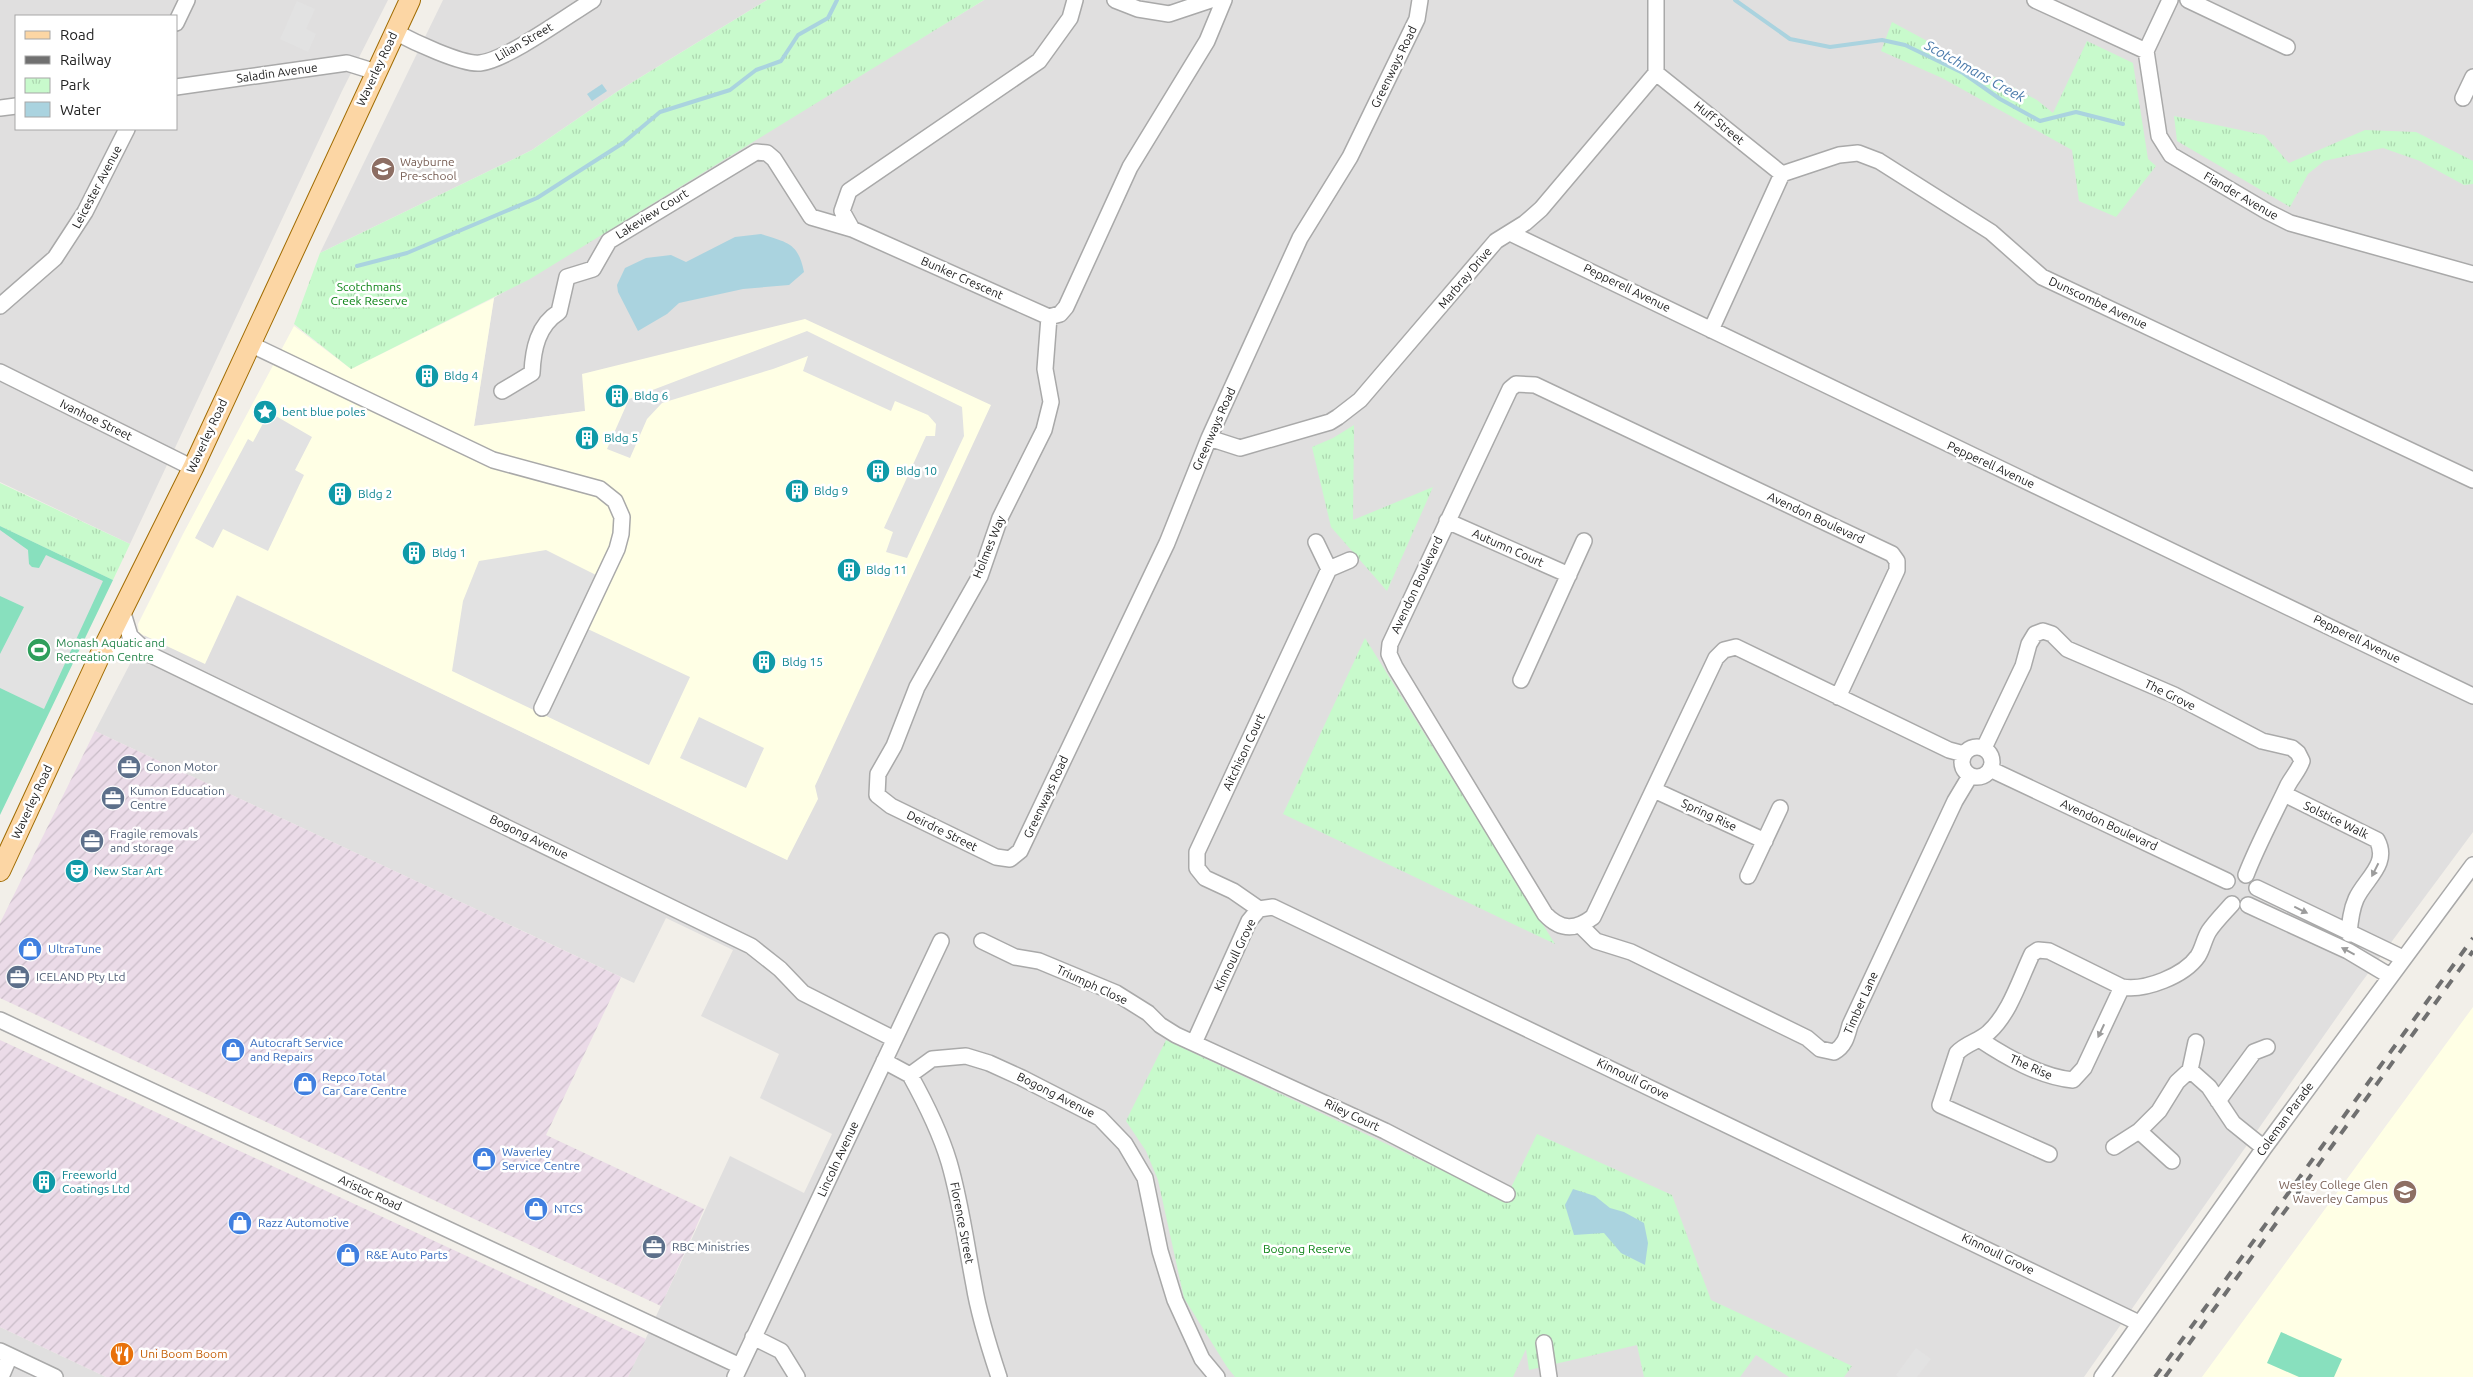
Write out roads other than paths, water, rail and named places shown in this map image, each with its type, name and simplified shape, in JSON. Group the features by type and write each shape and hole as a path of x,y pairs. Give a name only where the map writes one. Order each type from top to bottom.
{"main road":[{"name":"Waverley Road","path":"0,871 101,653 192,468 410,0"}],"street":[{"path":"178,20 187,0"},
{"name":"Lilian Street","path":"395,32 456,59 478,64 498,59 593,0"},
{"path":"852,228 842,211 849,192 1039,61 1070,18 1075,0"},
{"path":"1115,0 1138,9 1169,14 1211,0"},
{"path":"1049,317 1060,314 1066,307 1130,168 1207,40 1224,0"},
{"name":"Greenways Road","path":"1010,859 1020,851 1162,551 1209,438 1300,238 1350,157 1417,19 1420,0"},
{"path":"1656,0 1656,73"},
{"path":"2035,0 2146,51 2170,0"},
{"path":"2188,0 2288,47"},
{"name":"Fiander Avenue","path":"2146,51 2159,136 2171,155 2268,212 2290,222 2473,274"},
{"name":"Saladin Avenue","path":"178,87 347,63 376,72"},
{"name":"Marbray Drive","path":"1209,438 1240,448 1330,422 1360,400 1496,241 1510,233 1541,209 1656,73"},
{"name":"Huff Street","path":"1656,73 1782,174"},
{"path":"2463,98 2473,77"},
{"path":"0,108 15,106"},
{"name":"Leicester Avenue","path":"0,306 55,258 85,212 126,130"},
{"name":"Lakeview Court","path":"502,391 532,373 533,350 547,319 559,312 567,277 593,269 609,241 756,152 766,153 774,159 812,217 852,228"},
{"name":"Dunscombe Avenue","path":"1782,174 1839,155 1858,153 1879,161 1991,232 2042,277 2473,480"},
{"path":"1711,330 1782,174"},
{"name":"Bunker Crescent","path":"852,228 1049,317"},
{"name":"Pepperell Avenue","path":"1510,233 2473,696"},
{"name":"Holmes Way","path":"877,795 878,774 894,746 917,687 980,576 1000,518 1044,430 1051,402 1045,369 1049,317"},
{"path":"250,344 493,460 600,489 615,501 622,517 621,534 617,548 542,708"},
{"name":"Ivanhoe Street","path":"0,372 192,468"},
{"name":"Avendon Boulevard","path":"1581,926 1562,926 1553,922 1545,914 1389,654 1390,644 1510,389 1516,384 1535,384 1892,554 1897,561 1897,570 1838,697"},
{"name":"Autumn Court","path":"1447,521 1569,575"},
{"path":"1522,680 1584,541"},
{"path":"1316,542 1329,569 1350,560"},
{"name":"Aitchison Court","path":"1259,909 1233,890 1206,878 1198,868 1198,852 1329,569"},
{"name":"Bogong Avenue","path":"122,610 130,636 150,655"},
{"name":"The Grove","path":"1984,748 2023,666 2029,644 2035,634 2043,631 2052,634 2067,649 2174,695 2262,741 2292,748 2298,753 2302,761 2258,844 2246,875"},
{"path":"1581,926 1594,917 1716,658 1724,650 1736,647 1949,750 1964,754"},
{"name":"Bogong Avenue","path":"101,653 123,650 150,655 751,946 780,969 803,993 894,1039"},
{"path":"1972,748 1984,748 1991,756 1990,769 1983,776 1970,776 1963,768 1964,754 1972,748"},
{"name":"Avendon Boulevard","path":"1990,769 2227,881"},
{"name":"Timber Lane","path":"1581,926 1596,942 1631,952 1808,1038 1820,1049 1834,1052 1845,1041 1867,989 1955,802 1970,776"},
{"name":"Spring Rise","path":"1654,790 1764,841"},
{"name":"Solstice Walk","path":"2284,794 2377,840 2382,848 2381,857 2373,875 2357,897 2351,912 2349,934"},
{"name":"Deirdre Street","path":"877,795 891,806 969,845 996,857 1010,859"},
{"path":"1748,876 1780,808"},
{"name":"Coleman Parade","path":"2102,1377 2264,1148 2473,865"},
{"path":"2258,888 2255,899 2248,905 2237,907 2225,895 2227,881 2236,874 2246,875 2255,882 2258,888 2349,934 2403,958"},
{"path":"2049,1154 1940,1104 1957,1054 1962,1048 1989,1033 2002,1017 2032,954 2038,950 2049,951 2122,987 2132,989 2142,987 2177,973 2191,964 2198,955 2209,931 2232,904"},
{"path":"2248,905 2348,951 2390,976"},
{"name":"Kinnoull Grove","path":"1194,1043 1249,921 1259,909 1273,907 2139,1323"},
{"name":"Lincoln Avenue","path":"737,1372 941,940"},
{"name":"Triumph Close","path":"982,941 1016,957 1039,961 1116,993 1148,1013 1160,1025 1194,1043"},
{"name":"The Rise","path":"1979,1039 1994,1050 2055,1078 2073,1080 2084,1068 2122,987"},
{"name":"Aristoc Road","path":"0,1020 737,1372"},
{"path":"2114,1147 2139,1131 2160,1111 2177,1082 2190,1070 2196,1042"},
{"name":"Riley Court","path":"1194,1043 1385,1131 1507,1194"},
{"path":"2218,1101 2254,1052 2267,1047"},
{"name":"Bogong Avenue","path":"910,1075 932,1059 966,1056 989,1063 1022,1078 1100,1118 1125,1144 1145,1178 1160,1251 1175,1300 1202,1359 1217,1377"},
{"path":"884,1061 910,1075"},
{"path":"2190,1070 2210,1087 2233,1123 2264,1148"},
{"name":"Florence Street","path":"910,1075 925,1102 949,1160 965,1228 974,1286 986,1338 999,1377"},
{"path":"2139,1131 2172,1161"},
{"path":"753,1337 781,1351 796,1377"},
{"path":"1544,1343 1549,1377"},
{"path":"0,1377 5,1354 55,1377"}],"water":[{"path":"602,84 607,91 592,101 587,94"},
{"path":"761,234 784,242 795,249 804,272 789,285 743,289 679,303 667,314 638,331 618,292 617,285 625,268 646,258 671,255 686,262 735,237"},
{"path":"1573,1189 1595,1196 1610,1208 1624,1212 1644,1223 1648,1243 1645,1265 1621,1253 1604,1233 1574,1235 1565,1205"}],"waterway":[{"path":"357,266 407,253 537,198 623,143 660,112 730,90 756,70 781,61 798,35 828,18 837,0"},
{"name":"Scotchmans Creek","path":"1735,0 1790,39 1830,47 1882,40 1905,45 1963,73 2000,99 2040,121 2076,112 2123,124"}],"railway":[{"path":"2155,1377 2473,938"},
{"path":"2165,1377 2473,951"}],"place":[{"name":"Wayburne Pre-school","path":"383,169"},
{"name":"Bldg 4","path":"427,376"},
{"name":"Bldg 6","path":"617,396"},
{"name":"bent blue poles","path":"265,412"},
{"name":"Bldg 5","path":"587,438"},
{"name":"Bldg 10","path":"878,471"},
{"name":"Bldg 9","path":"797,491"},
{"name":"Bldg 2","path":"340,494"},
{"name":"Bldg 1","path":"414,553"},
{"name":"Bldg 11","path":"849,570"},
{"name":"Monash Aquatic and Recreation Centre","path":"39,650"},
{"name":"Bldg 15","path":"764,662"},
{"name":"Conon Motor","path":"129,767"},
{"name":"Kumon Education Centre","path":"113,798"},
{"name":"Fragile removals and storage","path":"92,841"},
{"name":"New Star Art","path":"77,871"},
{"name":"UltraTune","path":"30,949"},
{"name":"ICELAND Pty Ltd","path":"18,977"},
{"name":"Autocraft Service and Repairs","path":"233,1050"},
{"name":"Repco Total Car Care Centre","path":"305,1084"},
{"name":"Waverley Service Centre","path":"484,1159"},
{"name":"Freeworld Coatings Ltd","path":"44,1182"},
{"name":"Wesley College Glen Waverley Campus","path":"2405,1192"},
{"name":"NTCS","path":"536,1209"},
{"name":"Razz Automotive","path":"240,1223"},
{"name":"RBC Ministries","path":"654,1247"},
{"name":"R&E Auto Parts","path":"348,1255"},
{"name":"Uni Boom Boom","path":"122,1354"}],"park label":[{"name":"Scotchmans Creek Reserve","path":"369,294"},
{"name":"Bogong Reserve","path":"1307,1249"}]}
